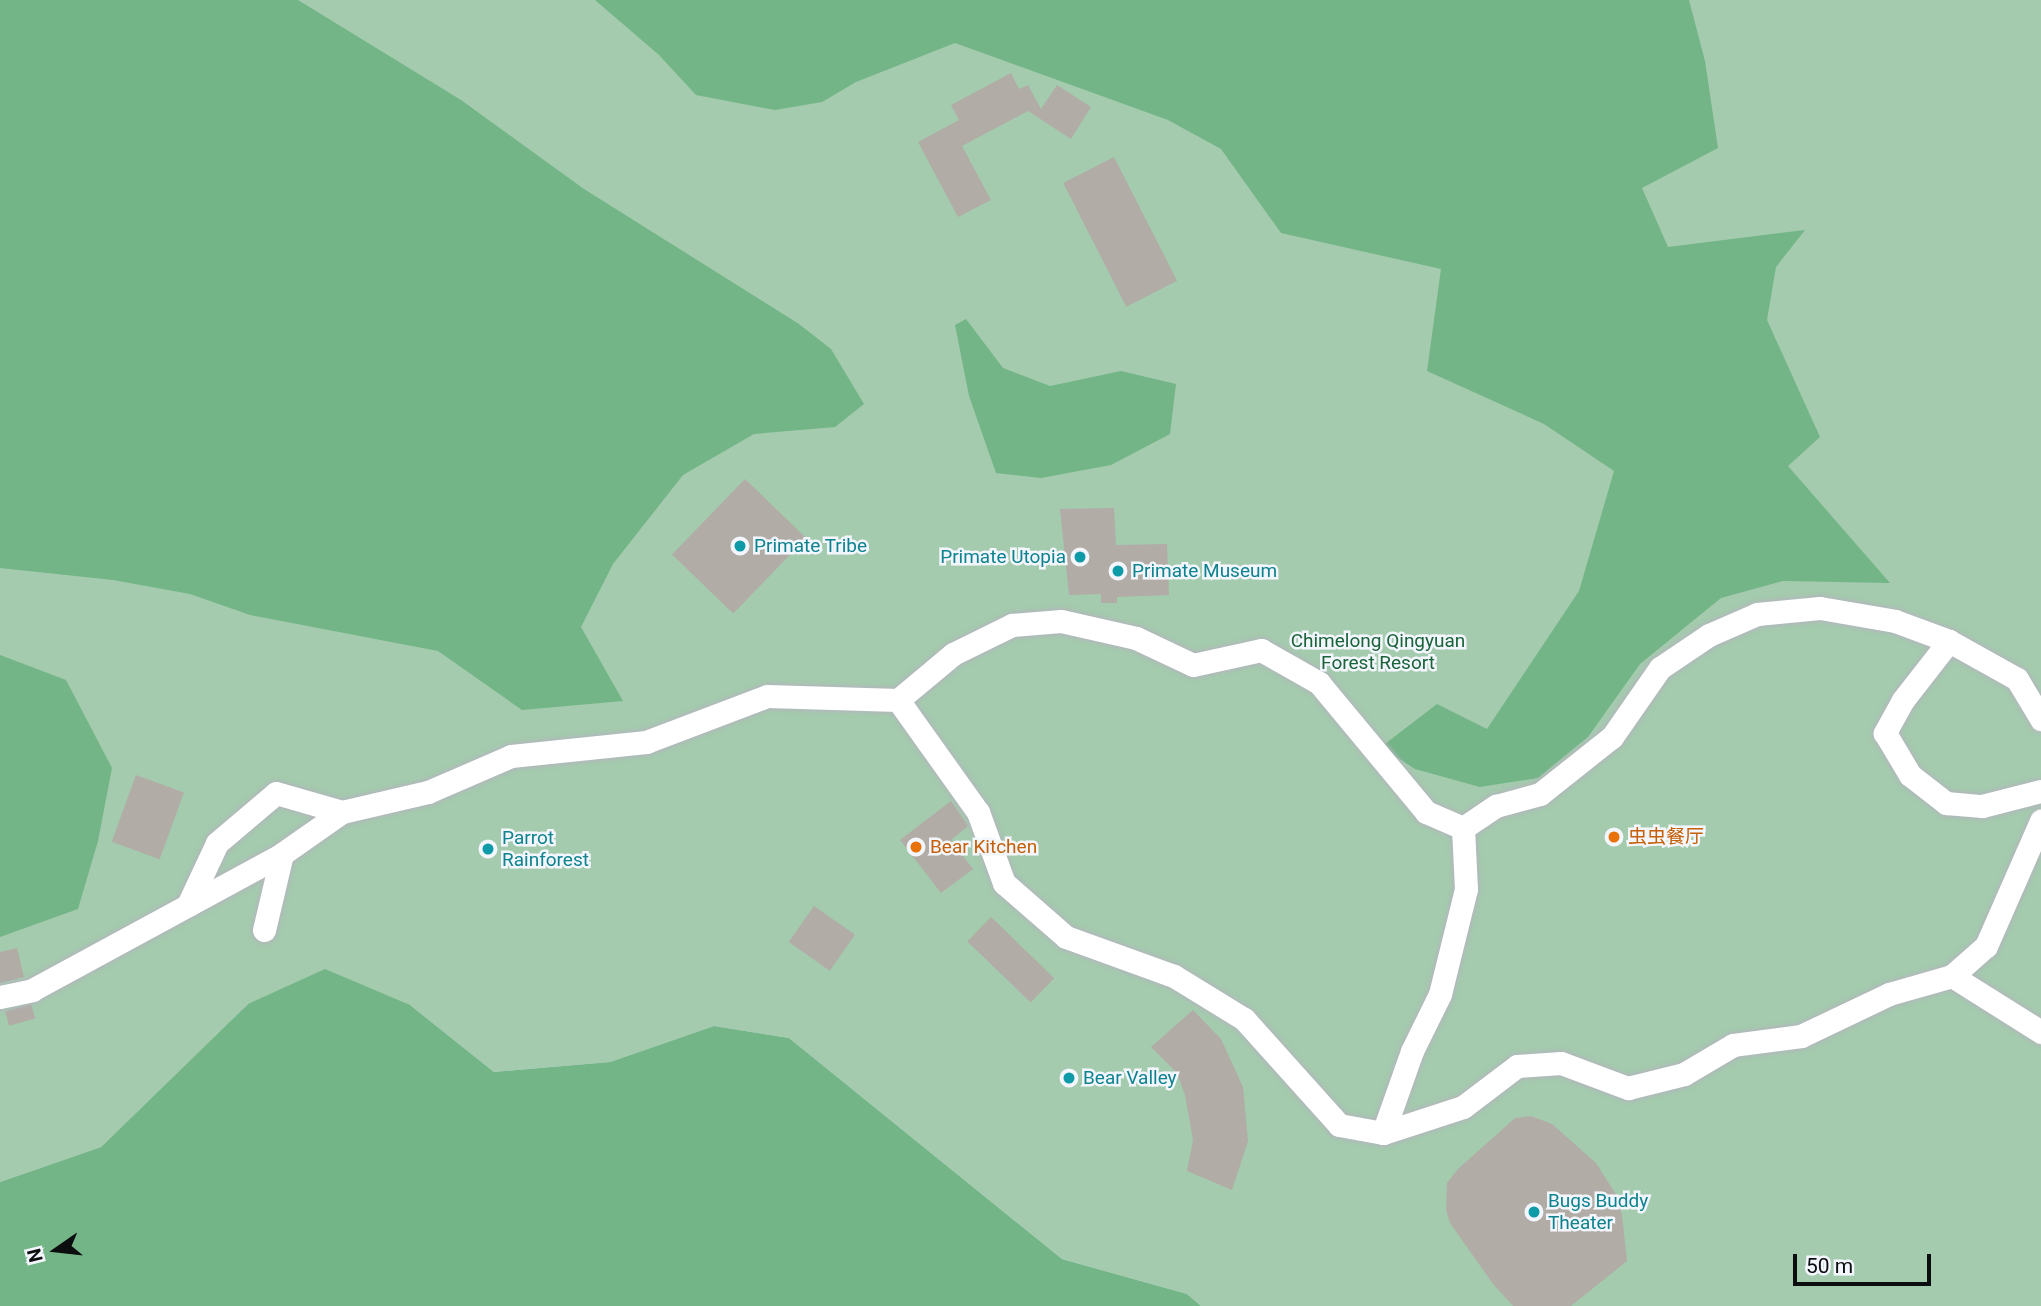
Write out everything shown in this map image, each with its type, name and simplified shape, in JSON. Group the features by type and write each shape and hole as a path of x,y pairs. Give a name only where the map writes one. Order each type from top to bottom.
{"street":[{"path":"1463,828 1496,806 1540,794 1612,737 1660,668 1709,635 1757,614 1819,608 1895,621 1949,641 2017,679 2041,719"},
{"path":"0,1006 282,854 342,812 428,792 511,756 646,742 767,696 898,700 953,654 1012,625 1061,621 1136,638 1193,665 1261,650 1319,683 1426,812 1463,828"},
{"path":"1949,641 1903,700 1885,733 1910,775 1945,803 1982,806 2041,791"},
{"path":"898,700 978,812 1004,883 1066,937 1174,976 1244,1019 1339,1125 1383,1133 1463,1107 1517,1066 1560,1063 1628,1088 1684,1074 1733,1045 1801,1036 1889,994 1952,976 1986,946 2041,821"},
{"path":"188,905 217,843 276,793 342,812"},
{"path":"1383,1133 1412,1051 1440,994 1466,889 1463,828"},
{"path":"264,930 282,854"},
{"path":"1952,976 2041,1032"},
{"path":"0,997 32,990"}],"green space":[{"name":"Chimelong Qingyuan Forest Resort","path":"0,0 2041,0 2041,1306 1201,1306 1187,1294 1062,1259 789,1038 714,1026 610,1062 494,1072 410,1005 248,1004 101,1147 0,1182"},
{"path":"0,0 298,0 461,100 584,189 799,324 831,349 864,404 835,427 754,434 683,475 613,564 581,627 623,701 522,710 438,651 250,615 190,594 113,580 0,568"},
{"path":"595,0 1689,0 1705,61 1718,148 1642,188 1668,247 1805,230 1776,267 1767,320 1820,437 1788,466 1890,583 1783,581 1721,598 1640,664 1588,737 1538,778 1480,787 1415,769 1381,747 1437,704 1487,729 1579,591 1614,471 1544,424 1427,371 1441,269 1281,233 1221,149 1168,120 955,43 856,82 822,102 775,110 696,95 659,55"},
{"path":"966,319 1003,368 1050,386 1121,371 1176,384 1170,434 1111,465 1041,478 996,473 969,396 955,325"},
{"path":"0,655 66,680 112,768 98,841 78,909 0,937"},
{"path":"325,969 410,1005 494,1072 610,1062 714,1026 789,1038 1062,1259 1187,1294 1201,1306 0,1306 0,1182 101,1147 248,1004"}],"building":[{"path":"1011,73 1019,89 1028,85 1041,109 1057,85 1091,107 1071,139 1028,111 962,146 991,200 958,217 918,142 959,120 951,105"},
{"path":"1114,157 1177,281 1126,307 1063,183"},
{"name":"Primate Tribe","path":"745,479 806,538 733,614 672,555"},
{"name":"Primate Museum","path":"1114,508 1116,545 1167,544 1169,595 1117,597 1117,603 1101,603 1101,594 1069,595 1060,509"},
{"path":"136,775 184,792 160,859 112,842"},
{"path":"951,801 968,826 951,840 973,869 941,893 900,840"},
{"path":"814,906 855,935 830,971 789,942"},
{"path":"991,917 1054,978 1031,1003 967,941"},
{"path":"17,948 24,977 0,983 0,952"},
{"path":"31,1004 35,1018 9,1026 5,1011"},
{"path":"1193,1010 1221,1039 1243,1087 1248,1141 1232,1190 1187,1171 1193,1140 1185,1095 1177,1073 1151,1047"},
{"name":"Bugs Buddy Theater","path":"1531,1116 1552,1124 1596,1163 1617,1196 1622,1215 1627,1261 1571,1306 1513,1306 1493,1284 1450,1223 1446,1210 1447,1183 1458,1169 1515,1118"}],"place":[{"name":"Primate Tribe","path":"740,546"},
{"name":"Primate Utopia","path":"1080,557"},
{"name":"Primate Museum","path":"1118,571"},
{"name":"虫虫餐厅","path":"1614,837"},
{"name":"Bear Kitchen","path":"916,847"},
{"name":"Parrot Rainforest","path":"488,849"},
{"name":"Bear Valley","path":"1069,1078"},
{"name":"Bugs Buddy Theater","path":"1534,1212"}]}
